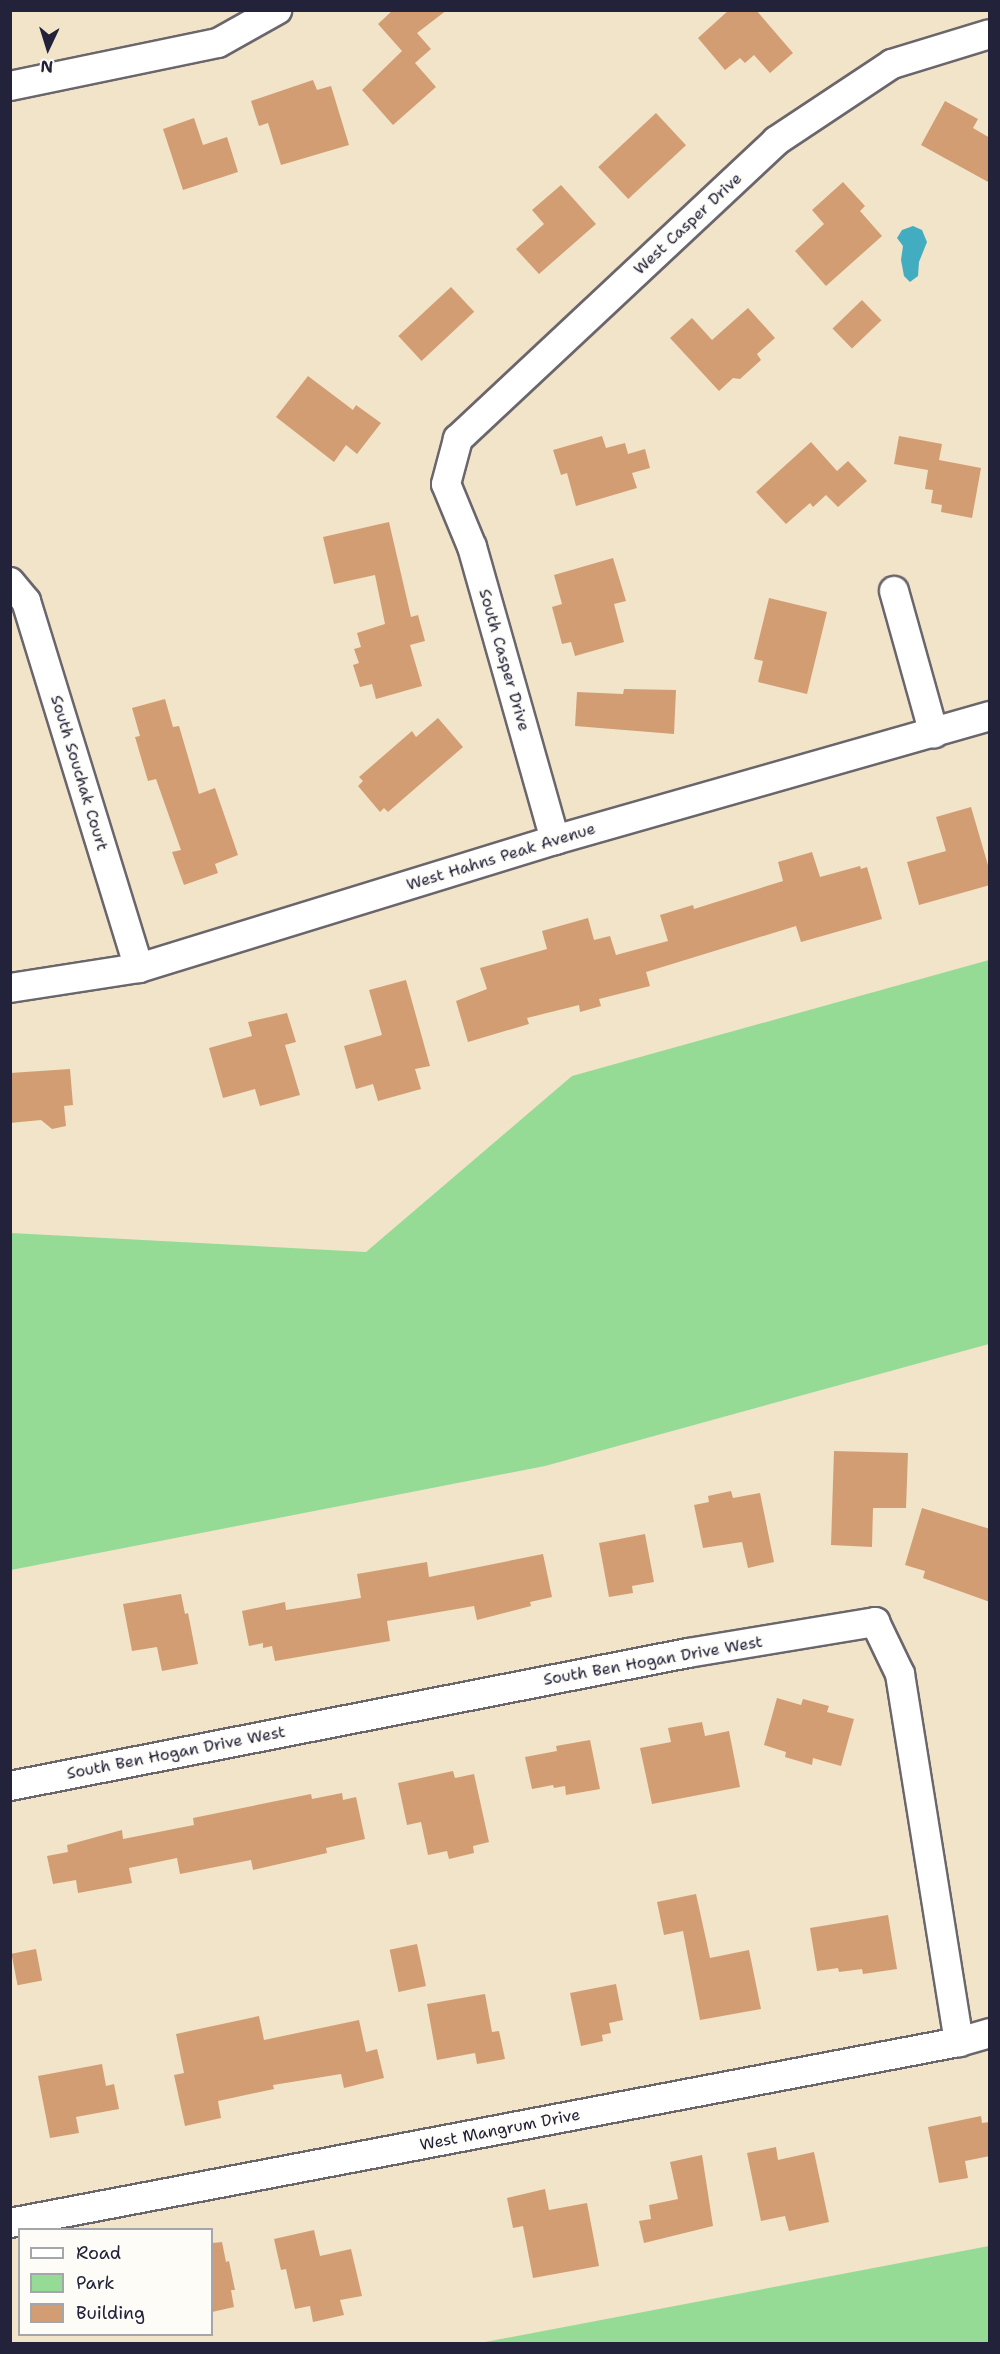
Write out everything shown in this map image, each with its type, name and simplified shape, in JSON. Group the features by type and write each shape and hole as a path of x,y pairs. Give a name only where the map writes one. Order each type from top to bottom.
{"street":[{"path":"10,86 218,44 277,10"},
{"name":"West Casper Drive","path":"446,484 458,439 776,141 892,64 990,34"},
{"name":"South Casper Drive","path":"446,484 472,547 555,840"},
{"name":"South Souchak Court","path":"10,582 26,601 139,968"},
{"path":"894,591 934,734"},
{"name":"West Hahns Peak Avenue","path":"10,988 139,968 555,840 934,734 990,716"},
{"name":"South Ben Hogan Drive West","path":"10,1786 688,1653 875,1622 900,1674 959,2042"},
{"name":"West Mangrum Drive","path":"10,2223 959,2042 990,2033"}],"green space":[{"path":"989,960 989,1344 545,1466 11,1570 11,1233 366,1252 572,1076"},
{"path":"989,2246 989,2343 480,2343"}],"water":[{"path":"913,226 922,230 927,242 919,262 918,276 910,282 904,276 901,260 903,246 897,238 902,230"}],"building":[{"path":"393,10 447,10 417,33 431,49 415,63 436,87 393,125 362,90 402,51 378,24"},
{"path":"729,10 756,10 793,53 770,73 754,55 745,63 740,58 725,70 698,38"},
{"path":"313,80 317,90 331,86 349,145 281,165 268,123 259,126 251,101"},
{"path":"945,101 978,119 973,128 990,138 990,183 921,145"},
{"path":"656,113 686,145 628,199 598,167"},
{"path":"194,118 203,145 227,137 238,172 183,190 163,129"},
{"path":"843,182 865,206 860,211 882,236 826,286 795,251 824,224 812,210"},
{"path":"561,185 596,224 539,274 516,249 544,224 532,210"},
{"path":"451,287 474,312 422,361 398,336"},
{"path":"862,300 881,320 852,349 833,328"},
{"path":"748,308 775,338 757,354 761,360 740,379 733,378 719,391 670,338 692,318 712,340"},
{"path":"308,376 353,410 356,405 381,423 357,454 346,445 334,462 276,417"},
{"path":"602,436 606,448 625,443 628,454 645,449 650,468 632,473 637,488 576,506 567,473 561,475 553,450"},
{"path":"899,436 942,444 939,460 981,468 972,518 941,512 942,505 931,503 933,490 925,489 928,470 894,464"},
{"path":"811,442 837,471 848,461 867,481 838,507 826,495 813,507 810,503 786,524 756,492"},
{"path":"389,522 411,617 418,615 425,641 410,645 422,686 376,699 372,684 360,687 353,665 359,663 354,649 361,647 357,633 385,624 375,575 334,584 323,537"},
{"path":"613,558 626,601 614,604 624,642 575,656 571,642 562,644 552,607 562,604 554,575"},
{"path":"769,598 827,612 807,694 758,682 763,661 754,659"},
{"path":"624,689 676,690 674,734 575,726 577,692 623,694"},
{"path":"165,699 173,727 179,726 199,794 215,788 238,855 215,864 218,873 184,885 172,852 181,850 156,779 148,781 135,737 140,736 132,708"},
{"path":"438,718 463,747 388,812 384,808 380,812 358,786 363,781 359,777 412,731 416,737"},
{"path":"971,807 990,872 990,885 919,905 907,862 946,851 936,817"},
{"path":"812,852 820,877 860,866 861,869 867,867 882,919 801,942 796,926 646,972 650,986 599,999 601,1006 580,1012 579,1005 527,1018 529,1024 468,1042 456,1001 487,989 480,968 547,949 542,931 588,918 594,940 610,936 616,955 668,941 660,915 693,905 694,909 783,881 778,862"},
{"path":"406,980 430,1066 415,1069 421,1089 378,1101 373,1084 356,1089 344,1046 382,1035 369,990"},
{"path":"287,1013 296,1042 285,1045 300,1095 260,1106 255,1089 223,1098 209,1048 252,1036 248,1022"},
{"path":"70,1069 73,1105 64,1106 66,1126 52,1129 41,1120 10,1123 10,1073"},
{"path":"834,1451 908,1453 906,1508 873,1508 872,1547 831,1545"},
{"path":"731,1491 733,1498 760,1493 774,1562 748,1568 742,1542 703,1548 694,1505 709,1502 708,1496"},
{"path":"922,1508 990,1529 990,1602 923,1578 925,1571 905,1565"},
{"path":"645,1534 654,1582 632,1586 633,1593 609,1597 599,1543"},
{"path":"543,1554 552,1597 530,1602 531,1606 477,1620 474,1606 387,1621 390,1641 275,1661 272,1646 263,1648 263,1643 249,1646 242,1611 285,1602 286,1610 361,1598 357,1574 427,1562 429,1577"},
{"path":"181,1594 185,1614 188,1613 198,1664 162,1671 157,1647 132,1651 123,1604"},
{"path":"777,1698 801,1705 803,1699 829,1706 827,1712 854,1719 841,1766 813,1758 812,1765 785,1757 786,1752 764,1745"},
{"path":"702,1722 705,1736 729,1731 740,1787 652,1804 640,1748 671,1742 668,1728"},
{"path":"590,1740 600,1789 566,1795 565,1786 554,1788 553,1785 532,1789 525,1757 557,1751 556,1746"},
{"path":"453,1771 455,1778 474,1774 489,1842 473,1846 474,1853 449,1859 447,1851 428,1855 421,1822 407,1825 398,1783"},
{"path":"342,1793 343,1800 356,1797 365,1839 326,1848 327,1853 253,1870 251,1860 180,1874 177,1858 129,1868 132,1883 78,1893 76,1880 53,1884 47,1856 68,1852 67,1845 122,1830 123,1839 194,1825 193,1818 311,1794 312,1799"},
{"path":"696,1894 710,1958 749,1950 761,2009 700,2020 683,1931 664,1935 657,1902"},
{"path":"888,1915 897,1969 863,1974 862,1969 839,1972 838,1968 817,1971 810,1928"},
{"path":"417,1944 426,1986 399,1992 390,1950"},
{"path":"36,1949 42,1980 18,1985 11,1954"},
{"path":"616,1984 623,2020 609,2023 611,2033 602,2035 603,2041 581,2046 570,1993"},
{"path":"485,1994 492,2032 499,2031 505,2059 477,2064 475,2053 437,2060 427,2004"},
{"path":"259,2016 264,2040 359,2020 366,2052 377,2049 384,2078 344,2088 341,2074 273,2085 274,2089 218,2101 221,2118 185,2126 174,2075 184,2073 176,2034"},
{"path":"102,2064 106,2086 114,2084 119,2109 76,2117 79,2133 50,2138 38,2076"},
{"path":"981,2116 982,2123 990,2122 990,2156 965,2161 968,2178 939,2183 928,2127"},
{"path":"776,2147 778,2160 814,2152 829,2222 789,2231 785,2216 761,2221 747,2153"},
{"path":"702,2155 713,2226 644,2243 639,2221 651,2219 649,2205 678,2199 670,2162"},
{"path":"545,2189 549,2210 587,2203 599,2266 533,2278 523,2226 513,2228 507,2198"},
{"path":"314,2230 320,2256 351,2249 362,2296 340,2300 344,2315 313,2322 310,2306 295,2309 286,2269 281,2270 274,2239"},
{"path":"222,2242 235,2290 231,2290 234,2307 213,2312 213,2243"}]}
